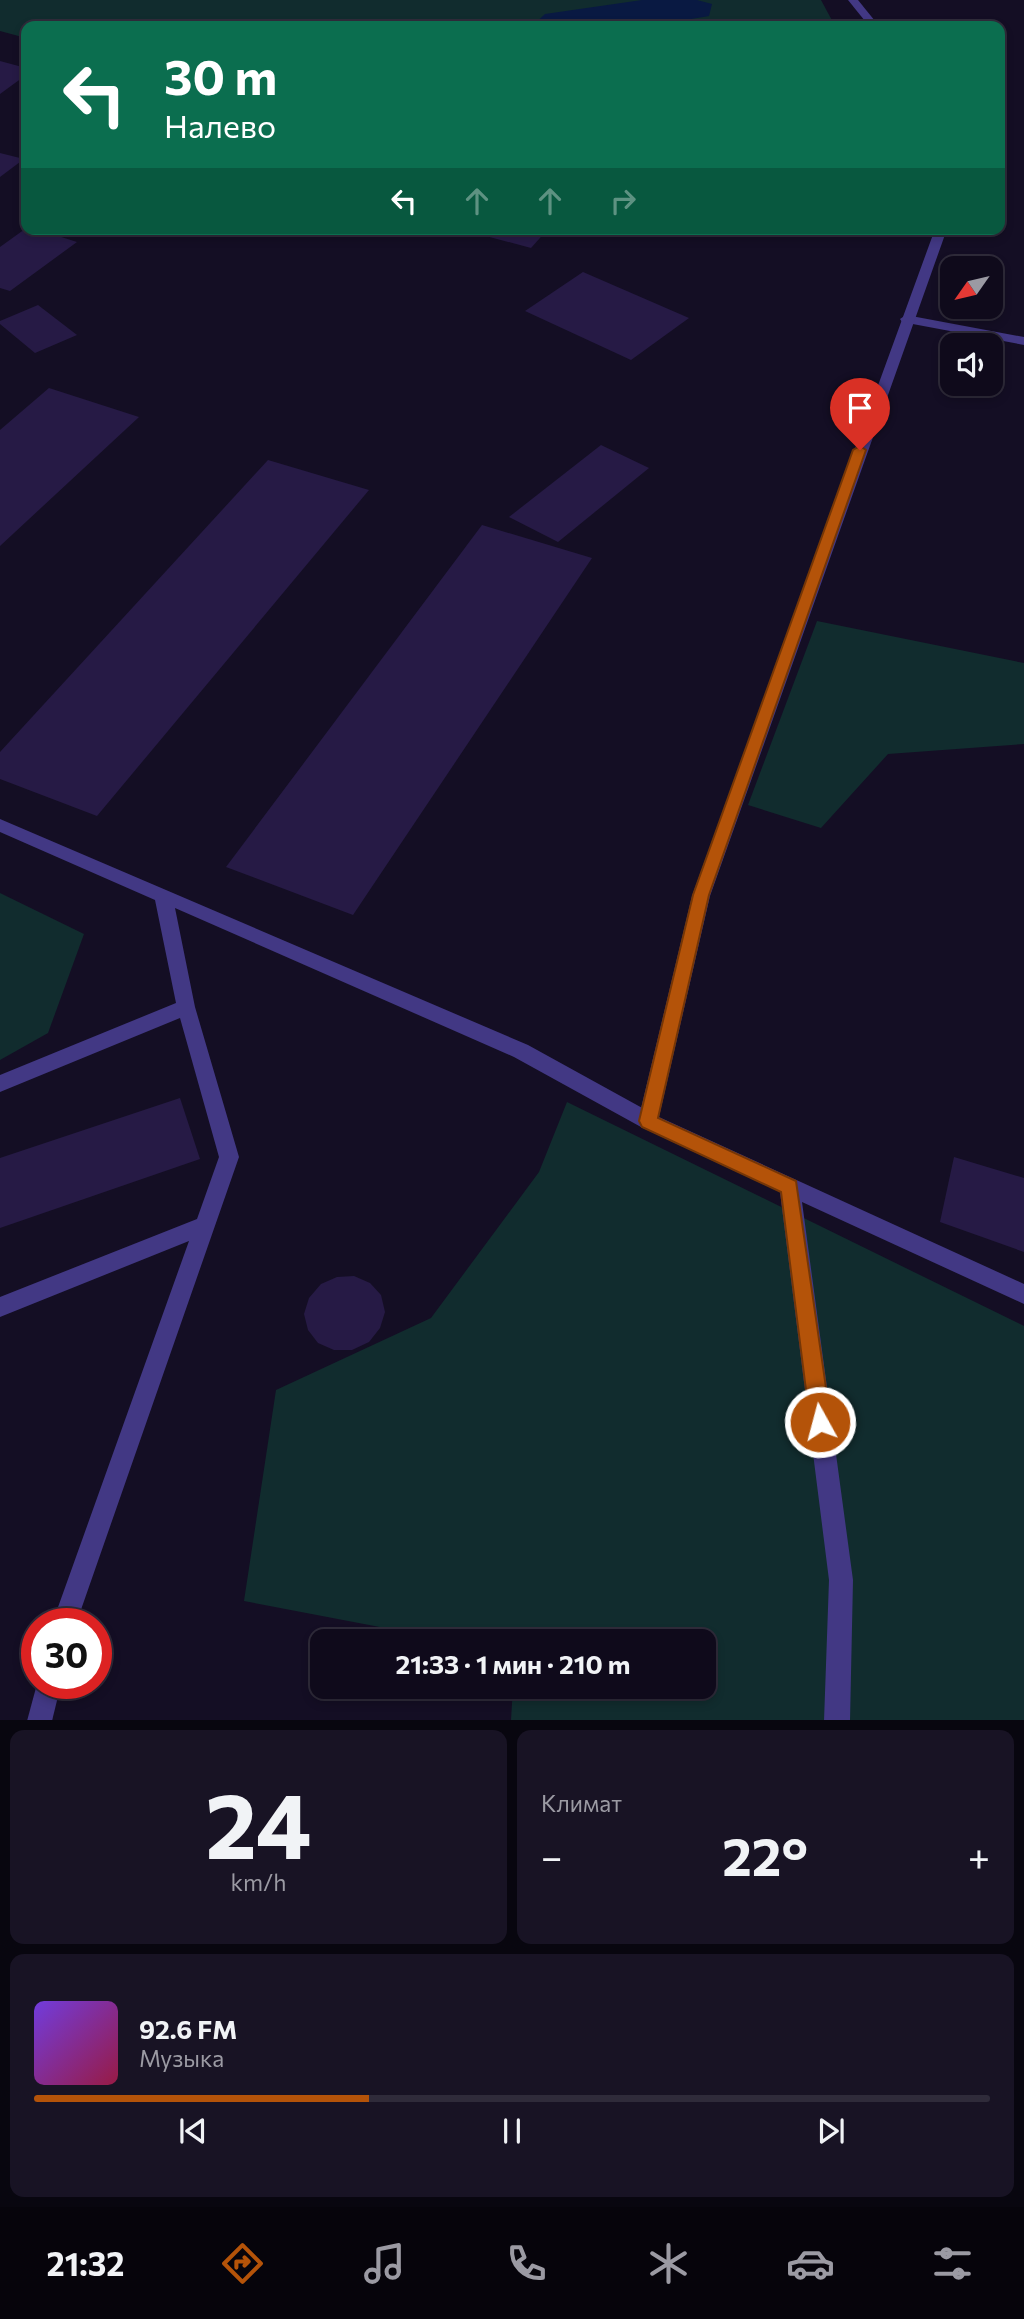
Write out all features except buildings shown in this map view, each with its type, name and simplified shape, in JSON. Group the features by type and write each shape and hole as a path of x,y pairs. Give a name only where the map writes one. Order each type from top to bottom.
{"street":[{"path":"853,0 870,21"},
{"path":"648,1121 701,895 906,319 939,235"},
{"path":"906,319 1024,341"},
{"path":"0,825 521,1051 648,1121 1024,1294"},
{"path":"70,1608 229,1157 186,1007 163,896"},
{"path":"0,1084 186,1007"},
{"path":"790,1187 841,1580 837,1720"},
{"path":"0,1307 205,1226"},
{"path":"39,1720 45,1699"}],"green space":[{"path":"0,0 821,0 832,21 21,21 21,37 0,31"},
{"path":"817,621 1024,663 1024,744 888,754 821,828 748,805"},
{"path":"0,893 84,934 48,1033 0,1060"},
{"path":"567,1102 1024,1326 1024,1720 511,1720 512,1699 716,1699 716,1629 390,1629 244,1601 276,1390 431,1318 539,1172"}],"water":[{"path":"642,0 697,0 712,4 709,16 680,21 537,21 545,14"}],"route":[{"path":"820,1422 790,1187 648,1121 701,895 860,450"}]}
